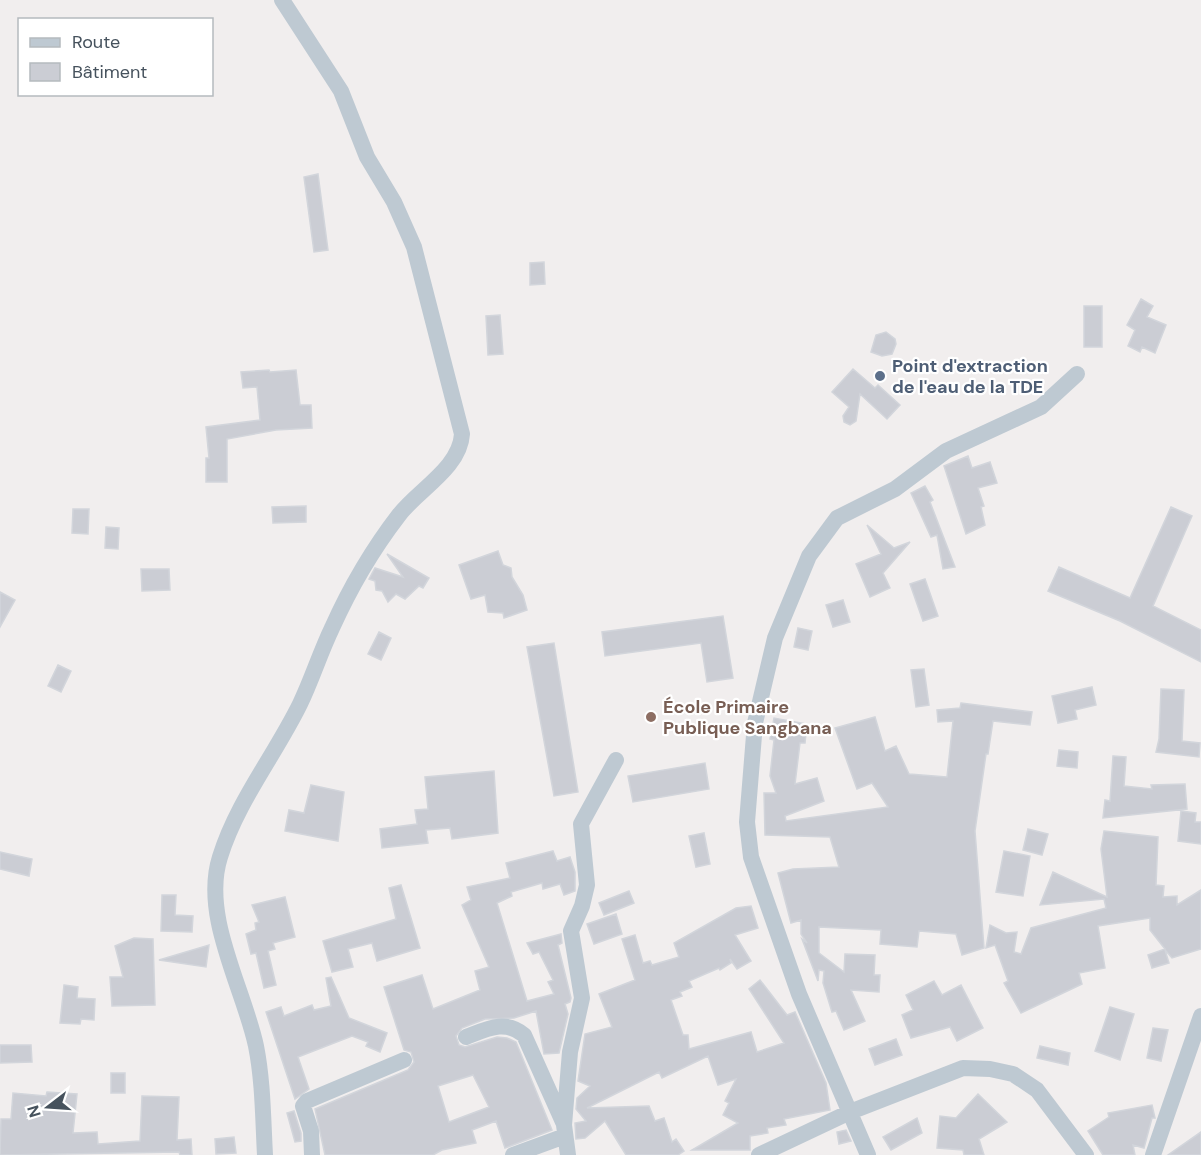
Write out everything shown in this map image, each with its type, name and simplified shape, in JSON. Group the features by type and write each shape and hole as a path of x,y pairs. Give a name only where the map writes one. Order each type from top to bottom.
{"street":[{"path":"265,1155 256,1047 243,998 230,968 219,917 215,885 219,857 265,764 300,705 332,627 364,565 400,513 452,459 461,444 462,434 414,247 394,202 367,157 341,91 282,0"},
{"path":"868,1155 799,994 752,857 747,822 755,723 775,638 809,556 837,518 896,489 946,451 1041,407 1077,374"},
{"path":"564,1131 570,1052 582,998 571,931 582,906 587,885 581,824 616,760"},
{"path":"1153,1155 1201,1016"},
{"path":"466,1037 491,1027 502,1026 515,1028 524,1035 564,1131 568,1155"},
{"path":"312,1155 310,1131 303,1106 306,1101 404,1060"},
{"path":"759,1155 850,1112 963,1068 990,1069 1013,1074 1037,1090 1086,1155"},
{"path":"513,1155 564,1131"}],"building":[{"path":"318,174 328,250 314,252 304,177"},
{"path":"544,262 545,284 530,285 530,263"},
{"path":"1141,299 1153,306 1147,317 1166,325 1155,353 1142,347 1140,352 1128,346 1135,330 1127,325"},
{"path":"1084,306 1102,306 1102,347 1084,347"},
{"path":"500,315 503,354 488,355 486,316"},
{"path":"886,332 895,339 896,344 892,354 882,356 871,352 876,335"},
{"path":"853,369 875,388 878,385 900,405 887,419 860,394 856,421 850,425 844,422 843,416 849,407 832,392"},
{"path":"269,370 270,372 296,370 300,405 311,405 312,428 276,430 227,439 227,482 206,482 206,458 209,458 206,427 260,420 257,387 243,388 241,372"},
{"path":"968,456 972,468 990,462 997,483 978,488 984,506 981,507 985,525 966,534 944,466"},
{"path":"925,486 933,500 930,502 955,567 943,569 937,535 931,537 911,493"},
{"path":"306,506 306,522 273,523 272,507"},
{"path":"1171,507 1192,516 1153,606 1201,630 1201,662 1120,621 1048,591 1059,567 1130,598"},
{"path":"73,509 89,509 88,534 72,533"},
{"path":"867,525 894,548 910,542 883,573 890,588 870,597 856,564 881,554"},
{"path":"106,527 119,528 118,549 105,548"},
{"path":"498,551 503,565 511,568 512,577 523,595 527,610 504,618 503,613 488,612 485,595 471,599 459,565"},
{"path":"387,554 429,578 423,588 419,586 405,599 396,594 388,602 382,591 376,590 375,581 369,579 375,568 403,577"},
{"path":"141,569 169,569 170,590 142,591"},
{"path":"925,579 938,616 923,621 910,584"},
{"path":"0,592 15,600 0,627"},
{"path":"843,600 850,622 833,627 826,605"},
{"path":"723,616 733,678 707,682 701,643 605,656 602,632"},
{"path":"798,628 812,631 808,650 794,647"},
{"path":"379,632 391,638 381,660 368,654"},
{"path":"554,643 578,792 554,796 527,647"},
{"path":"58,665 71,671 61,692 48,686"},
{"path":"924,669 929,705 916,707 911,670"},
{"path":"1092,687 1096,705 1075,710 1077,719 1058,723 1052,696"},
{"path":"1161,689 1184,690 1182,741 1200,743 1199,757 1156,752 1159,739"},
{"path":"961,703 1032,712 1030,725 993,721 988,754 986,754 975,831 984,948 962,955 956,934 919,931 917,947 880,944 881,930 819,927 819,953 844,972 845,954 875,955 874,975 880,975 879,992 851,990 865,1021 844,1030 836,1011 832,1012 823,983 824,971 819,970 818,981 802,939 807,943 801,934 801,920 791,923 778,873 793,869 839,867 830,837 765,835 764,793 776,793 770,776 774,740 770,739 774,718 807,724 805,743 800,743 795,784 817,778 824,801 785,816 786,821 888,807 872,783 857,789 835,728 875,717 885,751 896,746 909,774 947,777 953,721 938,722 937,710 960,708"},
{"path":"1059,750 1078,752 1077,768 1057,766"},
{"path":"1113,756 1126,757 1124,786 1152,789 1151,785 1185,784 1187,809 1103,818 1105,800 1110,801"},
{"path":"705,763 709,789 633,802 628,776"},
{"path":"494,771 498,833 452,839 450,828 426,830 428,843 382,848 380,829 417,824 415,810 428,809 425,777"},
{"path":"311,785 344,792 338,841 285,831 289,810 304,813"},
{"path":"1181,811 1196,813 1195,822 1201,822 1201,844 1178,841"},
{"path":"1028,829 1048,834 1042,855 1023,850"},
{"path":"1104,831 1158,837 1156,885 1164,886 1163,897 1177,896 1177,905 1201,890 1201,949 1172,958 1165,950 1169,963 1152,968 1148,955 1165,949 1150,930 1150,918 1098,926 1105,968 1079,973 1082,984 1021,1013 1004,983 1008,981 995,945 986,948 990,925 1006,933 1017,932 1014,952 1021,954 1031,928 1106,908 1104,899 1040,905 1053,872 1107,897 1101,849"},
{"path":"704,833 710,864 696,867 689,836"},
{"path":"553,851 557,861 570,857 575,872 575,891 564,895 560,884 543,889 542,883 511,892 512,896 497,903 527,1001 554,994 548,982 553,980 539,952 533,954 527,943 561,934 562,943 558,945 571,998 570,1002 565,1004 568,1014 559,1053 544,1054 536,1011 514,1018 485,1019 462,1028 456,1036 459,1045 465,1047 497,1037 516,1042 552,1130 505,1148 496,1121 472,1130 476,1143 442,1150 433,1155 325,1155 315,1109 408,1070 414,1062 411,1052 404,1050 384,987 422,975 433,1009 480,990 475,971 489,967 462,905 471,900 467,887 510,878 506,863","holes":["473,1075 489,1107 449,1122 438,1086"]},
{"path":"1004,851 1030,856 1023,896 996,892"},
{"path":"0,852 32,859 29,876 0,869"},
{"path":"401,885 420,948 377,961 372,943 348,949 353,967 332,972 323,941 396,919 389,888"},
{"path":"629,891 634,903 604,915 599,903"},
{"path":"162,895 176,895 175,915 193,916 192,932 161,931"},
{"path":"285,897 295,937 273,943 275,949 268,951 276,985 264,988 256,953 251,954 246,934 256,930 255,923 259,922 252,905"},
{"path":"751,906 758,928 735,935 751,961 737,969 730,959 731,963 720,970 719,968 689,981 692,987 680,992 682,996 671,1000 683,1035 688,1035 689,1049 751,1032 757,1052 784,1043 749,989 760,980 787,1015 795,1012 826,1083 830,1110 784,1119 786,1125 767,1128 768,1133 750,1136 750,1150 692,1150 738,1123 723,1115 729,1103 725,1101 736,1079 718,1085 708,1056 662,1078 659,1072 587,1108 649,1106 655,1121 664,1118 672,1142 676,1139 684,1151 678,1155 626,1155 605,1121 585,1138 576,1139 575,1123 586,1121 576,1109 577,1098 590,1086 578,1081 585,1034 612,1027 599,994 635,980 622,939 635,935 643,963 650,961 652,965 679,957 674,943 736,908"},
{"path":"616,914 622,934 594,944 587,924"},
{"path":"134,938 153,939 155,1005 112,1006 110,977 123,977 115,946"},
{"path":"209,945 206,967 159,960"},
{"path":"331,977 349,1018 387,1033 380,1052 366,1046 368,1042 352,1036 298,1057 309,1089 295,1099 266,1012 281,1007 284,1016 312,1005 314,1010 331,1006 326,978"},
{"path":"934,981 942,995 961,985 983,1028 957,1041 950,1027 911,1038 902,1015 913,1010 906,995"},
{"path":"64,985 78,987 77,998 95,999 94,1020 81,1019 80,1024 60,1023"},
{"path":"1110,1007 1134,1014 1120,1060 1095,1051"},
{"path":"1153,1028 1168,1030 1161,1061 1147,1058"},
{"path":"896,1039 902,1055 875,1065 869,1049"},
{"path":"0,1045 31,1045 32,1062 0,1063"},
{"path":"1040,1046 1070,1053 1068,1065 1037,1058"},
{"path":"111,1073 125,1073 125,1093 111,1093"},
{"path":"47,1092 77,1094 73,1133 97,1132 98,1144 140,1141 142,1096 179,1097 177,1140 191,1139 192,1155 180,1155 179,1152 0,1155 1,1119 11,1119 13,1093 46,1096"},
{"path":"978,1094 1007,1122 979,1139 984,1155 964,1155 963,1150 937,1148 940,1116 956,1118"},
{"path":"1152,1105 1155,1118 1152,1118 1144,1148 1133,1145 1135,1155 1103,1155 1088,1131 1109,1117 1108,1113"},
{"path":"294,1111 301,1133 301,1141 295,1142 287,1113"},
{"path":"917,1118 922,1133 891,1150 883,1137"},
{"path":"846,1130 851,1141 839,1144 837,1132"},
{"path":"1201,1132 1201,1155 1168,1155"},
{"path":"234,1137 236,1153 216,1154 215,1139"}],"place":[{"name":"Point d'extraction de l'eau de la TDE","path":"880,376"},
{"name":"École Primaire Publique Sangbana","path":"651,717"}]}
